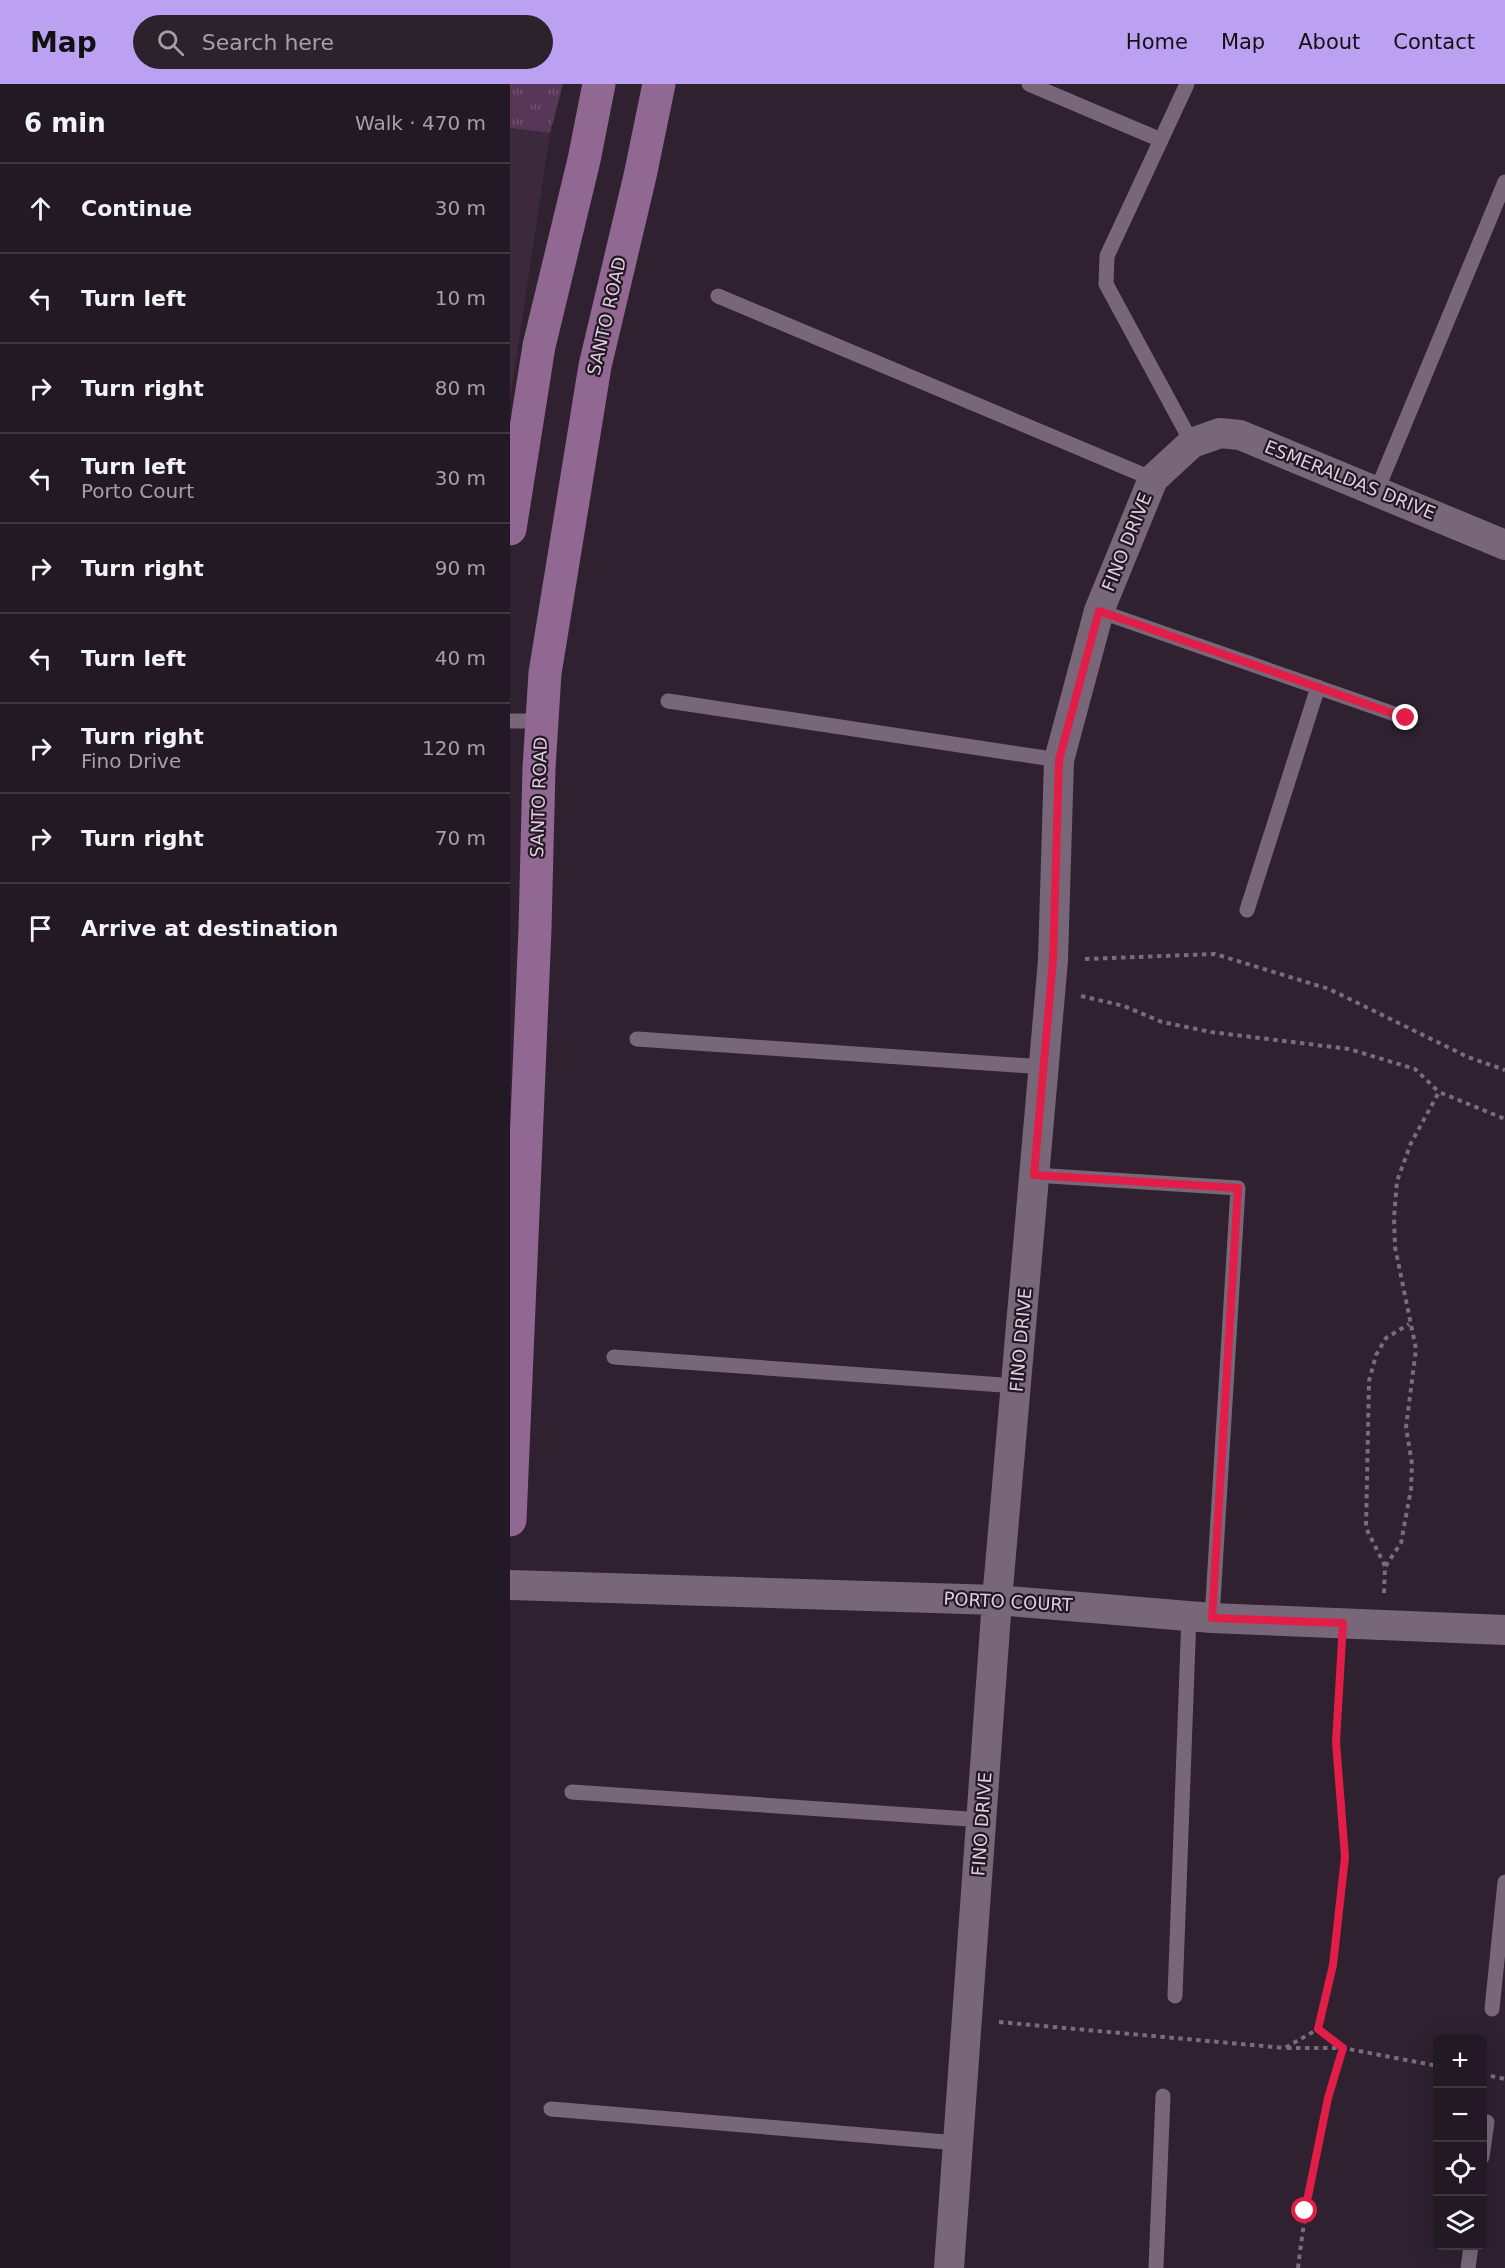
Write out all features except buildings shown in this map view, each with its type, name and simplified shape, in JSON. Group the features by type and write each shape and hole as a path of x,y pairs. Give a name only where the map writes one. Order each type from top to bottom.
{"main road":[{"path":"510,529 539,346 584,160 598,84"},
{"name":"SANTO ROAD","path":"510,1520 545,673 595,366 640,176 659,84"}],"street":[{"name":"ESMERALDAS DRIVE","path":"1192,443 1220,433 1240,435 1505,545"},
{"name":"FINO DRIVE","path":"949,2268 983,1820 997,1600 1051,992 1059,760 1099,611 1153,479 1192,443"},
{"name":"PORTO COURT","path":"510,1585 997,1600 1201,1617 1505,1630"}],"lane":[{"path":"1029,84 1161,140"},
{"path":"1187,84 1107,256 1106,284 1192,443"},
{"path":"1377,490 1505,182"},
{"path":"718,296 1153,479"},
{"path":"1099,611 1406,718"},
{"path":"1247,910 1317,687"},
{"path":"668,701 1059,760"},
{"path":"510,721 542,721"},
{"path":"637,1039 1045,1067"},
{"path":"1034,1175 1238,1188 1201,1617 1175,1996"},
{"path":"614,1358 1017,1386"},
{"path":"572,1792 983,1820"},
{"path":"1492,2009 1505,1882"},
{"path":"1156,2268 1163,2096"},
{"path":"551,2109 958,2143"},
{"path":"1468,2268 1470,2250"}],"path":[{"path":"1053,960 1215,954 1329,989 1468,1057 1505,1070"},
{"path":"1051,992 1124,1005 1162,1022 1211,1032 1349,1050 1415,1069 1440,1092 1505,1119"},
{"path":"1385,1567 1401,1543 1411,1490 1412,1464 1407,1427 1416,1349 1409,1324 1395,1247 1394,1218 1397,1181 1411,1143 1440,1092"},
{"path":"1381,1625 1385,1567 1366,1527 1369,1381 1376,1355 1386,1338 1409,1324"},
{"path":"1285,2048 1318,2029 1333,1965 1345,1857 1336,1742 1343,1623"},
{"path":"968,2019 1285,2048 1343,2048 1433,2065"},
{"path":"1318,2029 1343,2048"},
{"path":"1298,2268 1305,2211 1326,2109 1343,2048"},
{"path":"1487,2075 1505,2079"}],"shaded area":[{"path":"510,128 550,133 510,400"}],"green space":[{"path":"510,84 563,84 550,133 510,128"}],"route":[{"path":"1305,2211 1328,2098 1343,2048 1318,2029 1333,1965 1345,1857 1336,1742 1343,1623 1212,1618 1238,1188 1034,1175 1053,960 1059,760 1099,611 1406,718"}]}
